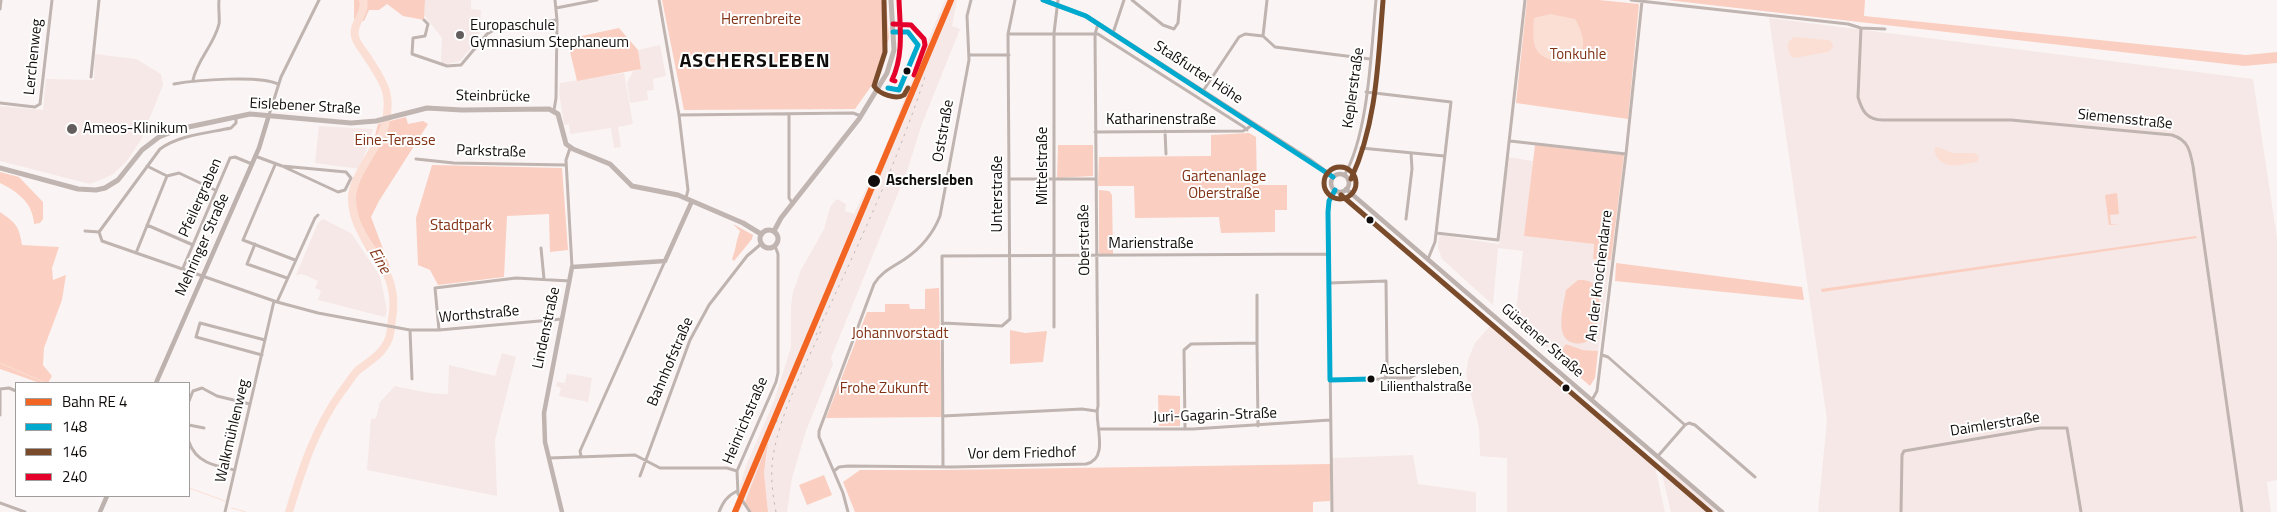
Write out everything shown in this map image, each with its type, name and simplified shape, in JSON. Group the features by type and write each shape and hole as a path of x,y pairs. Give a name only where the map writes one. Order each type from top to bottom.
{"main road":[{"path":"774,231 779,221 861,116 886,77 892,60 894,44 890,0"},
{"name":"Staßfurter Höhe","path":"1043,0 1058,2 1075,10 1113,33 1333,177"},
{"name":"Steinbrücke","path":"431,108 554,110"},
{"name":"Eislebener Straße","path":"0,168 78,188 101,189 118,180 142,150 159,137 179,129 254,114 335,123 378,121 431,108"},
{"path":"554,110 559,116 564,142 570,148 610,164 632,186 672,193 692,200 762,234"},
{"name":"Mehringer Straße","path":"156,382 252,164 269,115"},
{"path":"1338,174 1344,176 1348,182 1346,189 1341,192 1335,190 1331,184 1333,177 1338,174"},
{"name":"Güstener Straße","path":"1346,189 1722,512"},
{"path":"762,234 768,230 774,231"},
{"path":"762,234 761,244 767,248 775,246 778,239 774,231"},
{"path":"100,512 107,497"}],"street":[{"path":"0,9 1,0"},
{"name":"Lerchenweg","path":"0,103 35,107 40,104 52,0"},
{"path":"91,77 99,0"},
{"path":"193,80 195,70 217,30 219,0"},
{"path":"269,115 278,84 319,0"},
{"path":"554,110 556,98 557,20 555,0"},
{"path":"556,8 596,0"},
{"path":"659,0 679,115 688,190 686,198"},
{"name":"Oststraße","path":"848,512 834,471 819,436 819,431 874,284 882,274 913,254 932,233 940,216 970,55 967,16 971,0"},
{"name":"Unterstraße","path":"943,323 1002,326 1009,322 1008,34 1015,0"},
{"path":"1113,33 1124,0"},
{"path":"1132,0 1163,25 1174,29 1176,27 1180,0"},
{"path":"1263,36 1267,0"},
{"name":"Keplerstraße","path":"1344,176 1354,156 1363,120 1376,0"},
{"path":"1436,233 1498,240 1525,0"},
{"path":"1631,0 1848,24 1861,28 1885,28"},
{"name":"An der Knochendarre","path":"1592,400 1597,391 1602,355 1642,1"},
{"name":"Mittelstraße","path":"1054,328 1054,33 1058,2"},
{"path":"424,20 428,24 425,36 412,38 412,54 444,66 461,65 490,32 557,20"},
{"name":"Oberstraße","path":"1098,24 1095,34 1098,406 1096,411 1100,429 1098,455"},
{"name":"Siemensstraße","path":"1861,28 1858,97 1861,107 1870,118 1883,120 2012,120 2172,135 2181,138 2188,146 2194,175 2242,512"},
{"path":"1008,34 1095,34"},
{"name":"Staßfurter Höhe","path":"1095,34 1247,130"},
{"path":"1203,91 1239,37 1245,34 1263,36 1275,47 1370,59"},
{"path":"970,55 1009,55"},
{"path":"174,84 193,80 268,80 278,84"},
{"path":"1366,92 1450,102 1434,249 1428,260"},
{"path":"679,115 853,113 861,116"},
{"path":"789,114 789,198 793,204"},
{"name":"Eislebener Straße","path":"100,232 160,149 171,142 231,128 236,123 236,118"},
{"path":"1247,130 1254,124"},
{"path":"1165,130 1166,154"},
{"name":"Katharinenstraße","path":"1095,132 1247,130"},
{"path":"1510,141 1626,154"},
{"name":"Lindenstraße","path":"562,512 545,442 544,413 572,267 566,165 566,156 570,148"},
{"path":"1361,148 1444,156"},
{"path":"1406,219 1412,169 1411,153"},
{"name":"Pfeilergraben","path":"183,268 232,156 252,164"},
{"path":"255,156 275,165 346,172 351,178 345,190 338,192 282,166"},
{"name":"Parkstraße","path":"416,159 454,163 566,165"},
{"path":"275,165 243,240 294,260"},
{"path":"147,166 167,176 179,173 216,190"},
{"path":"136,253 167,176"},
{"path":"1010,179 1096,179"},
{"path":"1332,512 1329,206 1335,190"},
{"path":"581,456 580,451 692,200"},
{"path":"85,231 100,232 102,241 276,301 294,260 318,215"},
{"path":"146,226 193,245"},
{"path":"255,244 247,264 287,278"},
{"name":"Bahnhofstraße","path":"640,476 690,340 715,298 747,256 761,244"},
{"name":"Heinrichstraße","path":"750,512 744,505 738,492 737,471 776,382 778,373 778,254 775,246"},
{"path":"541,248 544,279"},
{"name":"Marienstraße","path":"943,323 942,256 1329,254"},
{"path":"572,267 665,261"},
{"path":"438,330 435,288 516,278 570,281"},
{"path":"1329,282 1386,282 1387,373 1385,378"},
{"path":"1257,295 1258,426"},
{"name":"Worthstraße","path":"276,301 318,313 410,330 438,330 562,318"},
{"name":"Walkmühlenweg","path":"226,512 265,340 276,301"},
{"path":"262,355 196,337 200,323 265,340"},
{"path":"943,323 943,466"},
{"path":"410,330 412,379"},
{"path":"1185,429 1184,350 1191,344 1257,343"},
{"path":"1602,355 1608,357 1685,425"},
{"path":"1330,380 1410,378 1415,374 1448,372"},
{"path":"0,415 0,389 9,388 15,391"},
{"path":"190,398 193,391 202,388 217,396 250,404"},
{"path":"943,416 1082,409 1096,411"},
{"name":"Juri-Gagarin-Straße","path":"1100,429 1185,429 1258,426 1330,420"},
{"path":"1658,456 1685,425 1689,423 1695,425 1754,477"},
{"path":"190,425 204,428"},
{"name":"Daimlerstraße","path":"1901,512 1902,455 1904,450 2040,428 2067,428 2081,512"},
{"path":"190,444 196,455 205,462 235,470"},
{"path":"549,458 635,455 660,468 727,468 737,471"},
{"name":"Vor dem Friedhof","path":"834,471 839,467 848,466 1086,464 1092,462 1098,455"},
{"path":"719,512 729,495 738,492"},
{"path":"0,502 25,512"}],"shaded area":[{"name":"Europaschule Gymnasium Stephaneum","path":"425,0 471,0 471,9 481,10 479,38 460,61 448,64 441,63 442,38 424,15"},
{"path":"945,0 957,0 952,26 960,29 922,124 907,171 831,358 833,364 806,431 792,478 787,512 768,512 764,473 768,449 744,505 739,512 732,512 739,496 740,485 746,466 774,401 791,347 791,306 793,292 801,270 824,229 830,207 837,199 846,204 845,211 854,214 883,153"},
{"path":"1550,14 1575,19 1580,30 1583,39 1582,51 1570,63 1543,56 1535,47 1534,18"},
{"path":"1769,18 2253,79 2277,238 2277,480 2267,482 2271,512 1818,512 1827,420"},
{"path":"1793,37 1829,40 1832,42 1833,48 1828,52 1794,58 1789,53 1788,47 1788,43"},
{"path":"660,45 666,76 653,79 654,90 647,91 648,100 630,103 627,83 633,71 641,69 638,50"},
{"name":"Ameos-Klinikum","path":"95,54 136,59 161,74 163,85 141,140 126,162 112,175 90,184 0,161 0,106 43,110 46,79 94,80"},
{"path":"624,73 633,124 618,127 621,147 614,148 611,128 570,134 569,124 564,125 559,92 560,83"},
{"path":"319,126 373,129 360,169 315,163"},
{"path":"1938,147 1952,153 1974,153 1978,155 1979,159 1976,162 1957,165 1945,164 1940,161 1934,149"},
{"path":"1508,157 1533,161 1525,236 1594,244 1593,259 1611,260 1598,351 1583,350 1566,344 1556,356 1515,319 1523,251 1498,248 1493,305 1442,259 1438,248 1439,235 1499,244"},
{"path":"0,172 19,177 43,202 43,219 40,223 34,224 28,204 18,194 0,183"},
{"path":"0,212 16,226 20,233 22,245 59,247 52,268 53,280 66,275 62,300 44,348 43,365 52,376 49,382 37,382 0,369"},
{"path":"323,219 351,233 380,276 387,310 385,317 318,300 321,291 315,288 318,281 302,274 296,275 318,223"},
{"path":"1491,325 1654,462 1665,512 1507,512 1507,458 1480,456 1479,428 1466,374 1468,360 1475,343"},
{"path":"502,353 516,357 495,440 497,496 367,470 371,419 376,418 380,402 395,386 429,393 448,394 449,365 495,376"},
{"path":"567,373 569,374 569,379 570,374 592,378 588,402 559,396 561,388 556,386 557,382 565,383"},
{"path":"1413,455 1418,484 1476,492 1476,512 1333,512 1331,458"},
{"path":"1664,465 1714,507 1715,512 1671,512 1661,470"}],"green space":[{"path":"354,0 425,0 424,20 403,16 387,4 379,10 369,10 364,21 354,19"},
{"name":"Herrenbreite","path":"662,0 886,0 889,38 877,78 855,109 684,110"},
{"name":"Tonkuhle","path":"1527,0 1599,0 1639,4 1628,119 1516,103"},
{"path":"1667,0 1865,0 1864,16 2246,55 2277,52 2277,63 2244,66"},
{"path":"619,28 638,50 641,69 577,81 567,39"},
{"name":"Eine-Terasse","path":"406,117 408,124 423,121 428,124 379,201 371,217 391,270 381,274 354,226 349,196 366,164 378,124"},
{"name":"Gartenanlage Oberstraße","path":"1249,133 1256,137 1257,185 1287,185 1287,210 1275,210 1275,232 1221,233 1219,217 1135,218 1134,186 1098,186 1099,157 1211,156 1211,135"},
{"path":"1058,145 1093,145 1093,176 1057,178"},
{"path":"1535,145 1624,155 1611,260 1593,259 1594,244 1524,236"},
{"name":"Stadtpark","path":"432,165 562,168 568,250 550,252 549,214 507,216 504,277 438,285 430,270 418,265 416,218"},
{"path":"1099,190 1109,191 1112,195 1113,255 1099,255"},
{"path":"2117,193 2119,214 2110,215 2111,224 2120,224 2109,225 2105,195"},
{"path":"733,224 753,235 752,239 734,261 732,259 740,231"},
{"path":"2196,236 2197,238 1822,292 1821,289"},
{"path":"1616,263 1802,287 1804,300 1615,281"},
{"path":"1578,280 1588,281 1594,285 1598,291 1599,308 1595,335 1586,342 1574,343 1564,335 1561,321 1566,290"},
{"path":"939,288 942,417 826,418 867,312 885,312 885,304 909,304 910,309 925,309 925,289"},
{"path":"1010,330 1025,333 1047,331 1043,362 1010,364"},
{"path":"1566,344 1583,350 1598,351 1595,378 1590,386 1556,356"},
{"path":"1158,395 1180,396 1180,426 1159,426"},
{"path":"768,442 764,473 768,512 750,512 744,505"},
{"path":"1330,464 1330,501 1313,502 1313,512 855,512 843,482 860,470"},
{"path":"824,475 832,495 807,505 799,485"}],"waterway":[{"name":"Eine","path":"289,512 304,465 324,419 356,372 384,348 391,331 393,300 390,283 385,269 361,232 355,218 352,201 355,182 382,134 388,104 382,80 356,39 355,31 363,9 363,0"},
{"path":"0,363 44,382"},
{"path":"190,488 225,501"},
{"path":"232,508 246,512"}],"railway":[{"path":"816,335 888,175 925,77"},
{"path":"776,512 772,489 774,450 791,396 822,329"},
{"path":"762,449 779,417"}],"transit line":[{"name":"240","path":"895,81 892,80 900,51 899,0"},
{"path":"735,512 951,0"},
{"name":"148","path":"1043,0 1086,16 1333,177"},
{"name":"146","path":"884,1 885,52 874,86 884,94 897,97 904,95 908,88"},
{"name":"146","path":"1351,179 1360,158 1371,114 1378,69 1383,1"},
{"name":"240","path":"893,24 911,25 924,39 925,45 914,75"},
{"name":"148","path":"888,88 899,90 918,45 908,32 893,32"},
{"name":"146","path":"1340,167 1346,168 1351,172 1355,177 1356,183 1355,189 1351,194 1346,198 1340,199 1334,198 1329,194 1325,189 1324,183 1325,177 1329,172 1334,168 1340,167"},
{"name":"148","path":"1330,380 1328,212 1329,201 1335,190"},
{"name":"146","path":"1341,195 1710,512"},
{"name":"148","path":"1330,380 1371,379"}],"place":[{"name":"Europaschule Gymnasium Stephaneum","path":"460,35"},
{"name":"Ameos-Klinikum","path":"72,129"},
{"name":"Aschersleben","path":"874,181"},
{"name":"Aschersleben, Lilienthalstraße","path":"1371,379"}],"district":[{"name":"ASCHERSLEBEN","path":"755,62"}],"park label":[{"name":"Johannvorstadt","path":"900,334"},
{"name":"Frohe Zukunft","path":"884,389"}]}
